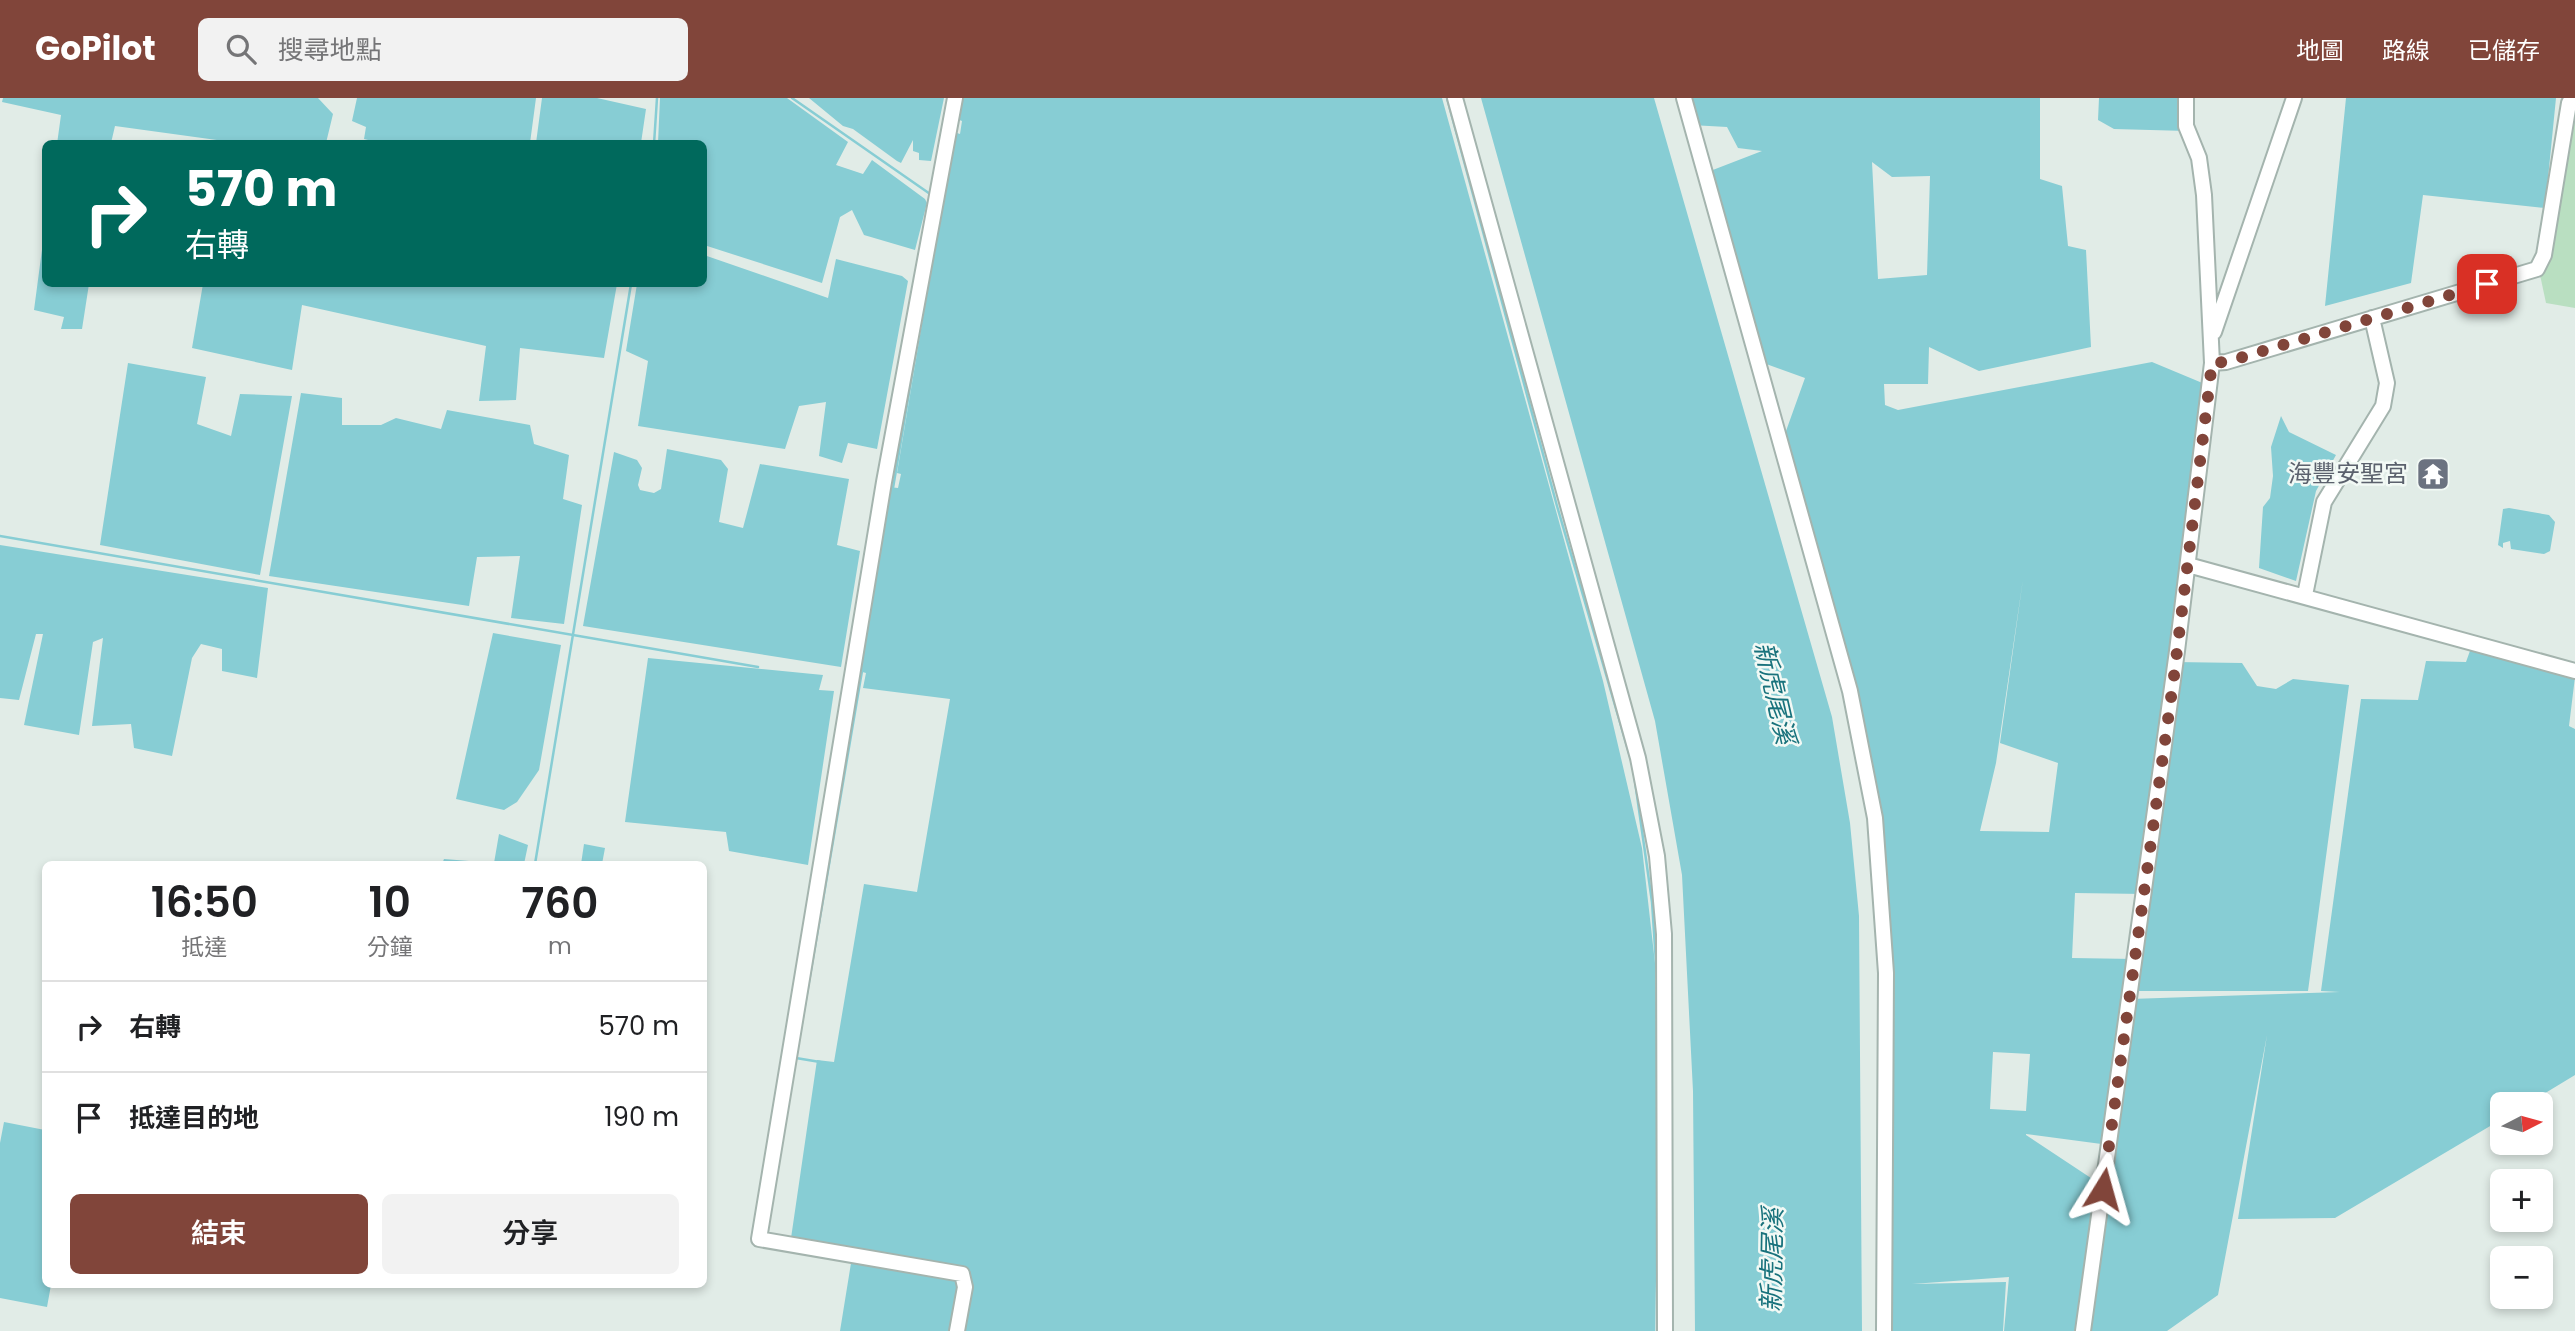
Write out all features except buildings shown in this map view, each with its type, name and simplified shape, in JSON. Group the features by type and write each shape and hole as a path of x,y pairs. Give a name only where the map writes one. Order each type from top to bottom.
{"street":[{"path":"955,98 884,482 759,1239 962,1274 965,1287 957,1331"},
{"path":"1455,98 1638,758 1657,856 1664,934 1666,1000 1665,1331"},
{"path":"1684,98 1850,691 1875,818 1886,973 1884,1331"},
{"path":"2083,1331 2188,565 2212,363 2204,195 2199,158 2186,126 2186,98"},
{"path":"2212,338 2294,98"},
{"path":"2212,363 2226,362 2537,269 2544,255 2572,98"},
{"path":"2305,595 2324,502 2383,406 2387,383 2372,318"},
{"path":"2188,565 2575,671"}],"green space":[{"path":"2575,101 2575,308 2546,303 2539,270"}],"water":[{"path":"3,98 318,98 333,114 327,140 217,140 115,126 112,140 58,140 61,115 2,102"},
{"path":"357,98 536,98 530,140 368,140 364,139 366,127 352,121"},
{"path":"542,98 597,98 646,109 641,140 536,140"},
{"path":"660,98 787,98 848,142 836,165 863,174 872,160 925,199 927,203 915,250 864,235 852,210 840,217 822,283 707,246 707,140 658,140"},
{"path":"809,98 944,98 931,161 919,160 919,153 913,151 913,140 901,163 897,161 853,129 843,126"},
{"path":"961,98 1442,98 1603,681 1642,848 1655,963 1659,1134 1655,1331 840,1331 852,1257 790,1245 817,1060 834,1062 864,884 917,892 950,699 863,688 866,673 859,671 889,487 898,488 901,474 897,473 954,132 960,134 962,121 957,119"},
{"name":"新虎尾溪","path":"1481,98 1654,98 1832,717 1850,823 1859,916 1862,1331 1695,1331 1693,1091 1682,875 1655,721"},
{"path":"1684,98 2040,98 2040,179 2062,186 2068,246 2086,250 2091,347 1979,371 1929,347 1928,384 1884,384 1885,405 1898,410 2152,362 2212,387 2175,662 2242,663 2257,686 2276,689 2293,679 2349,685 2308,991 2131,991 2130,999 2340,992 2321,991 2361,699 2418,700 2426,661 2466,662 2471,648 2575,677 2569,726 2575,729 2575,1075 2547,1092 2490,1092 2490,1126 2335,1218 2238,1219 2267,1035 2218,1295 2167,1331 2004,1331 2009,1277 1912,1284 2006,1282 2003,1331 1882,1331 1885,1285 1878,835 1851,696 1781,445 1805,378 1758,361 1705,173 1762,151 1738,148 1727,127 1691,125","holes":["1872,162 1892,177 1930,176 1927,275 1878,279","2023,579 2000,743 2058,763 2049,832 1980,831 1996,763","2075,893 2144,894 2135,959 2072,958","1993,1052 2030,1054 2026,1111 1990,1109","2026,1135 2109,1145 2103,1186"]},
{"path":"2099,98 2188,98 2187,131 2114,129 2098,120"},
{"path":"2346,98 2556,98 2545,208 2423,195 2411,283 2325,306"},
{"path":"42,250 42,287 89,287 82,329 61,329 64,317 34,310"},
{"path":"707,256 828,298 836,259 902,276 908,281 877,449 848,443 842,463 819,456 826,402 799,406 785,449 638,426 648,361 626,351 637,287 707,287"},
{"path":"202,287 616,287 604,358 520,348 516,400 479,401 486,346 302,305 292,370 192,348"},
{"path":"128,363 206,377 197,424 231,436 240,394 292,396 260,575 100,545"},
{"path":"301,393 342,398 342,425 381,425 396,418 441,429 447,410 530,425 534,444 569,455 563,499 582,505 564,624 511,618 520,556 477,557 469,606 269,576"},
{"path":"2281,416 2289,432 2336,455 2316,491 2296,581 2259,568 2263,507 2270,498 2273,476 2271,447"},
{"path":"667,449 721,460 728,469 719,522 743,528 760,464 849,479 837,545 860,551 841,667 583,626 614,452 637,460 642,468 638,485 640,490 654,493 661,489"},
{"path":"2503,509 2549,515 2555,522 2550,551 2544,554 2511,549 2510,541 2503,543 2503,548 2498,545"},
{"path":"0,545 268,588 257,678 222,671 222,649 201,644 192,658 172,756 134,748 131,724 92,726 103,638 93,642 79,735 24,725 43,634 36,634 19,700 0,698"},
{"path":"493,633 561,645 539,770 517,802 504,810 456,799"},
{"path":"648,658 823,675 819,690 834,691 808,865 729,851 726,832 625,822"},
{"path":"499,834 528,845 525,861 494,861"},
{"path":"584,844 605,848 603,861 581,861"},
{"path":"4,1122 42,1129 42,1288 50,1288 47,1307 0,1298 0,1143"}],"waterway":[{"path":"654,140 657,98"},
{"path":"792,98 933,196"},
{"path":"1447,98 1557,506 1633,767 1652,902 1657,978"},
{"path":"535,861 631,287"},
{"path":"893,488 925,298"},
{"path":"0,536 758,667"},
{"path":"820,1062 796,1058 862,671"},
{"path":"1657,1331 1658,1198"}],"place":[{"name":"海豐安聖宮","path":"2433,474"}],"route":[{"path":"2103,1189 2174,676 2212,363 2226,362 2487,284"}]}
